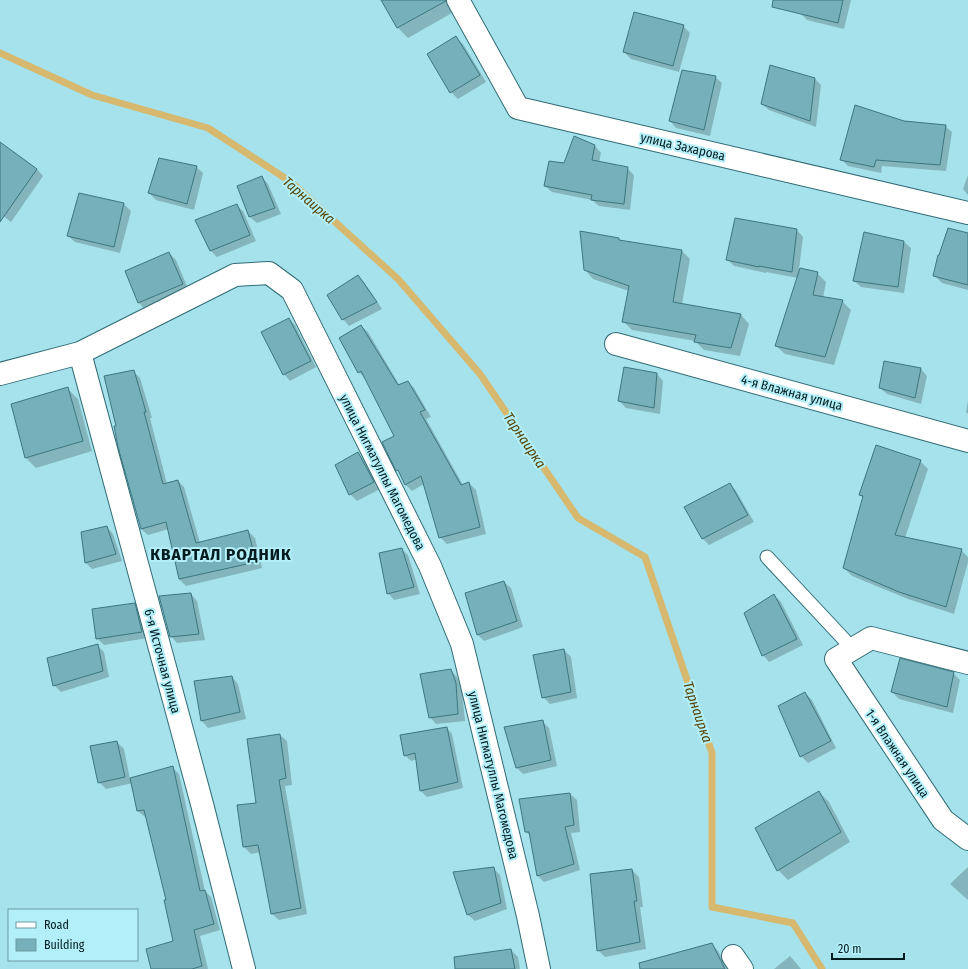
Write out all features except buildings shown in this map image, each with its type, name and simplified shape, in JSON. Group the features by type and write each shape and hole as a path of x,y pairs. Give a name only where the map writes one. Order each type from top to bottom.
{"street":[{"name":"улица Захарова","path":"458,0 518,108 968,213"},
{"name":"улица Нигматуллы Магомедова","path":"0,374 80,353 235,275 269,273 292,290 430,566 462,644 528,916 539,969"},
{"name":"4-я Влажная улица","path":"616,344 968,441"},
{"name":"6-я Источная улица","path":"80,353 202,804 244,969"},
{"path":"844,654 871,638 968,663"},
{"name":"1-я Влажная улица","path":"844,654 943,820 968,839"}],"lane":[{"path":"767,557 844,654"}],"waterway":[{"name":"Тарнаирка","path":"0,53 92,95 208,128 291,182 398,279 480,374 578,518 645,557 712,753 712,907 793,923 822,969"}],"district":[{"name":"КВАРТАЛ РОДНИК","path":"221,554"}]}
